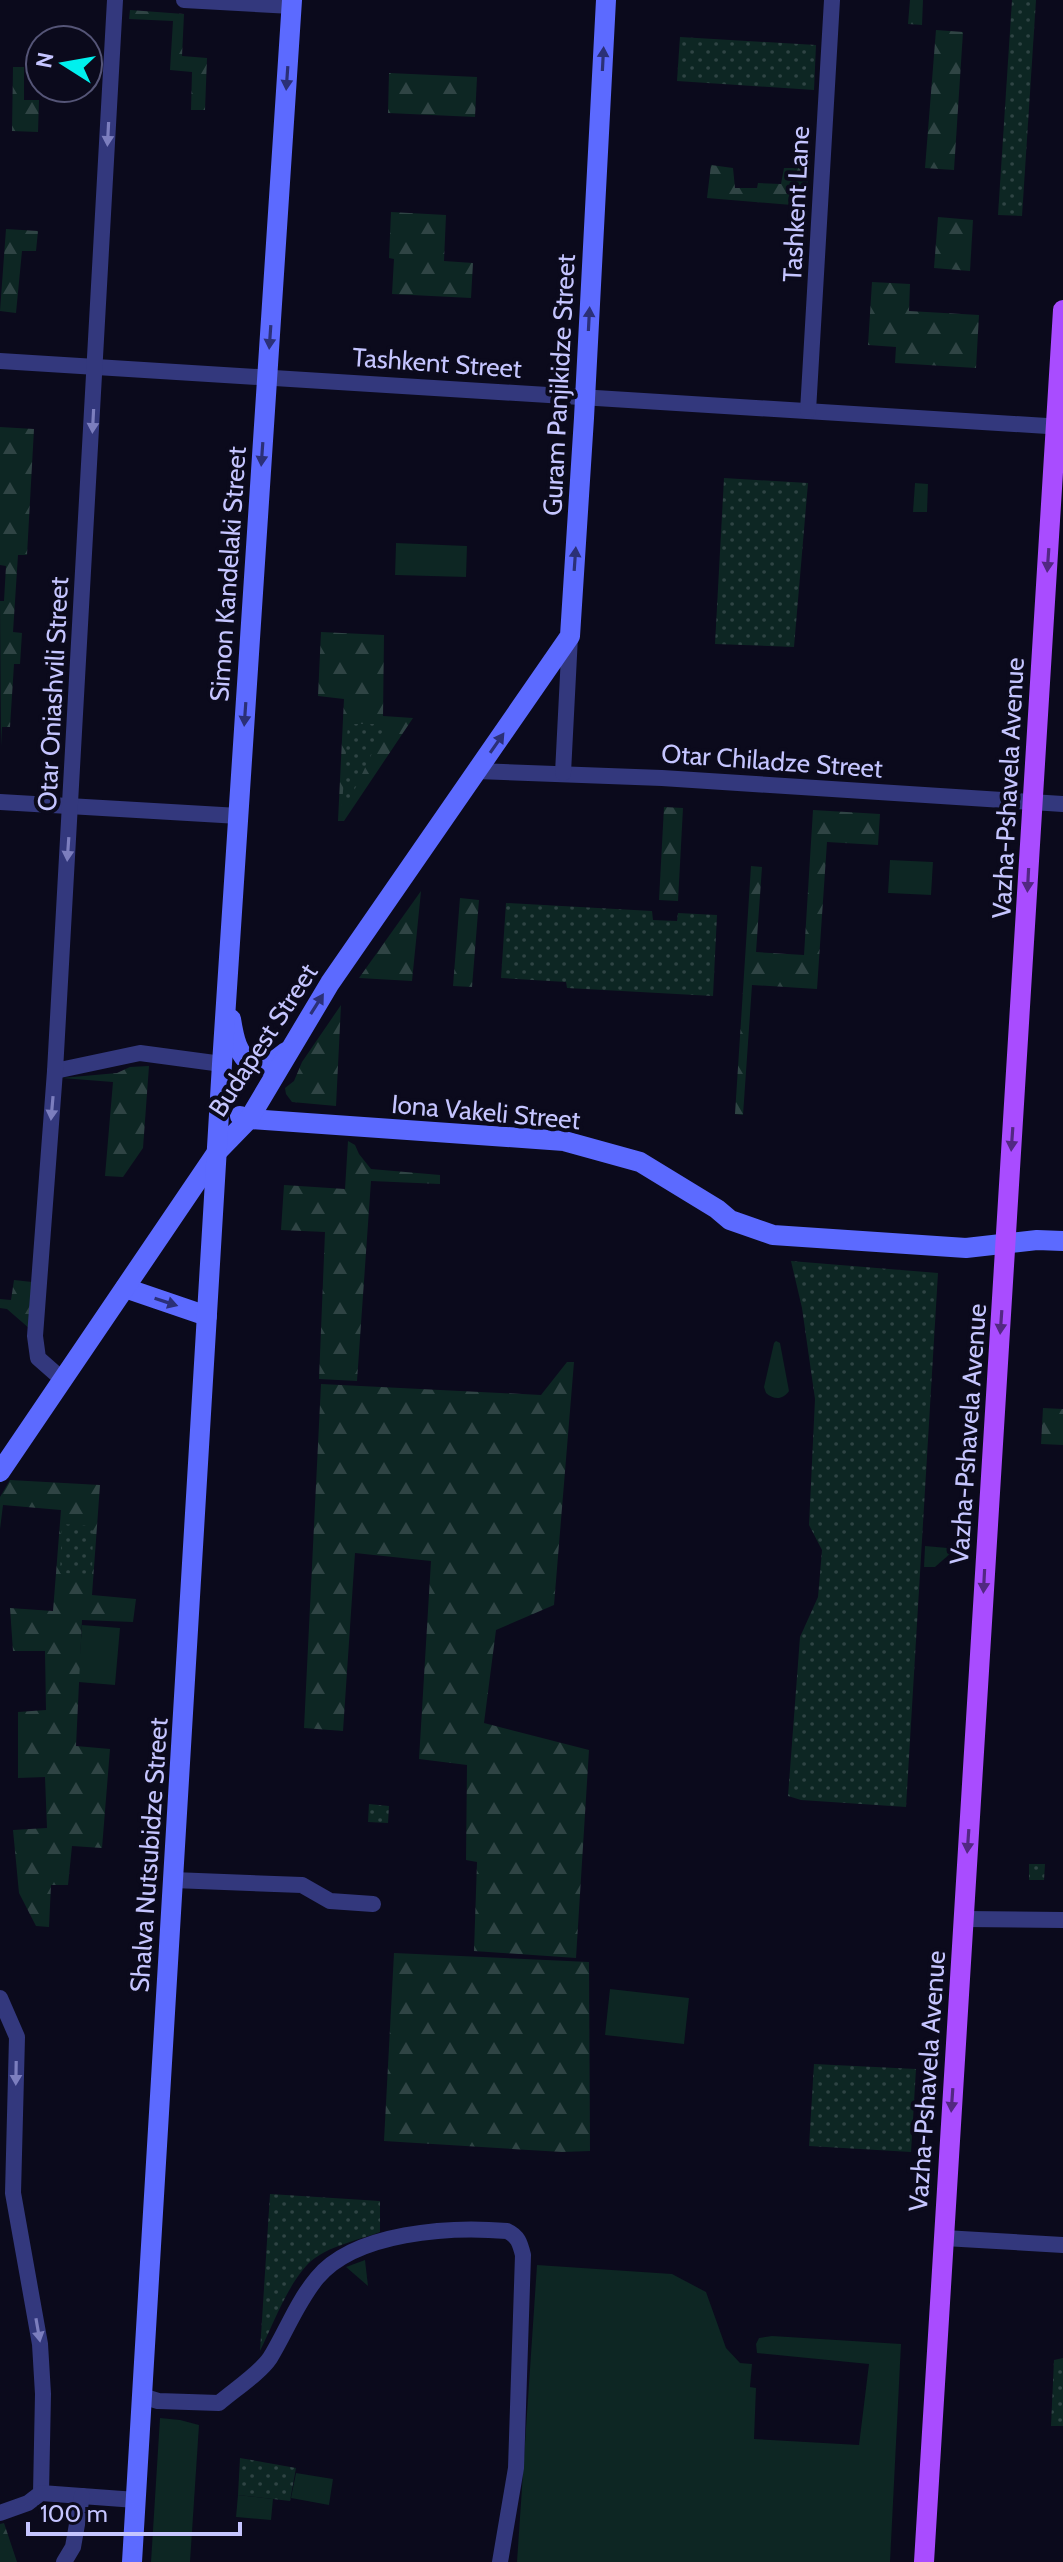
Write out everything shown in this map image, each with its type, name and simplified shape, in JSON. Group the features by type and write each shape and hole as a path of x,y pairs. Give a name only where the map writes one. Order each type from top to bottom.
{"main road":[{"name":"Guram Panjikidze Street","path":"570,636 606,0"},
{"name":"Simon Kandelaki Street","path":"217,1152 292,3"},
{"name":"Vazha-Pshavela Avenue","path":"924,2562 1059,427 1063,310"},
{"name":"Budapest Street","path":"0,1472 217,1152 249,1119 330,983 570,636"},
{"path":"227,995 234,1038 248,1063 258,1067 269,1065 290,1049"},
{"name":"Iona Vakeli Street","path":"220,1109 249,1119 564,1141 640,1162 730,1220 773,1235 966,1248 1037,1240 1063,1241"},
{"name":"Shalva Nutsubidze Street","path":"132,2562 217,1152"},
{"path":"125,1288 207,1316"}],"street":[{"name":"Otar Oniashvili Street","path":"63,1380 38,1358 35,1336 71,807 115,0"},
{"path":"184,0 292,3"},
{"name":"Tashkent Lane","path":"808,411 832,0"},
{"name":"Tashkent Street","path":"0,361 1059,427"},
{"name":"Guram Panjikidze Street","path":"563,773 570,636"},
{"name":"Otar Chiladze Street","path":"477,771 563,773 1063,804"},
{"path":"0,802 239,816"},
{"path":"55,1071 140,1053 222,1064"},
{"path":"173,1880 302,1885 330,1901 373,1904"},
{"path":"964,1919 1063,1920"},
{"path":"0,1998 17,2037 13,2193 40,2344 43,2394 41,2493"},
{"path":"142,2396 158,2401 219,2403 268,2361 315,2280 333,2261 351,2252 414,2234 445,2229 507,2231 514,2234 523,2255 516,2468 500,2562"},
{"path":"944,2238 1063,2245"},
{"path":"0,2513 28,2503 41,2493 136,2500"},
{"path":"64,2562 73,2547 82,2496"}],"green space":[{"path":"910,0 923,0 922,25 908,24"},
{"path":"1012,0 1036,0 1022,216 998,215"},
{"path":"130,10 184,14 182,56 207,58 205,110 191,110 192,72 170,70 173,21 129,19"},
{"path":"936,30 963,32 954,170 925,168"},
{"path":"680,37 816,45 814,90 677,81"},
{"path":"13,67 24,67 24,104 39,104 38,132 12,131"},
{"path":"389,73 477,77 475,117 388,113"},
{"path":"711,165 733,168 735,188 757,188 758,183 781,184 784,168 810,168 804,206 707,198"},
{"path":"391,212 446,215 444,261 473,263 471,298 392,294 394,259 389,258"},
{"path":"938,217 973,220 970,271 934,268"},
{"path":"6,229 38,231 36,251 22,251 16,313 0,311"},
{"path":"872,282 910,284 909,311 979,315 976,368 895,363 896,347 868,345"},
{"path":"0,427 34,429 27,555 18,555 13,632 22,633 20,664 14,664 10,727 2,727 1,746 0,601 4,601 6,566 0,565"},
{"path":"724,478 808,483 794,647 715,644"},
{"path":"915,483 928,484 927,512 913,512"},
{"path":"396,543 467,546 466,577 395,575"},
{"path":"321,632 384,635 383,716 413,718 344,821 338,821 344,699 318,696"},
{"path":"348,724 386,724 341,818"},
{"path":"664,807 683,808 678,901 659,900"},
{"path":"813,810 880,814 878,845 827,842 817,989 752,985 743,1115 735,1114 751,866 762,867 756,952 804,955"},
{"path":"890,860 933,862 931,895 888,893"},
{"path":"421,891 412,981 359,978"},
{"path":"460,898 479,900 472,987 453,986"},
{"path":"506,903 652,911 653,920 677,921 678,913 717,915 713,996 567,988 566,982 501,978"},
{"path":"341,1005 336,1106 292,1102 285,1088 294,1081 302,1062"},
{"path":"149,1066 143,1148 123,1177 105,1176 113,1082 62,1078 117,1073 130,1067"},
{"path":"348,1141 355,1145 371,1169 440,1175 440,1184 371,1181 357,1381 319,1379 325,1232 281,1230 284,1185 345,1189"},
{"path":"791,1261 938,1273 906,1807 801,1800 788,1796 800,1637 818,1597 822,1550 809,1525 815,1399 802,1308"},
{"path":"14,1280 32,1282 30,1329 7,1309 0,1308 0,1299 11,1300"},
{"path":"776,1341 780,1343 789,1391 778,1398 766,1393 764,1387"},
{"path":"567,1362 574,1362 554,1605 496,1630 484,1723 589,1750 576,1958 474,1951 477,1862 466,1860 467,1765 419,1759 431,1561 355,1553 343,1731 304,1728 321,1384 541,1395"},
{"path":"1043,1408 1063,1409 1063,1445 1041,1444"},
{"path":"10,1480 100,1485 92,1595 136,1599 133,1622 82,1620 76,1746 110,1749 102,1848 72,1846 68,1885 51,1885 49,1927 36,1926 19,1893 13,1830 47,1828 45,1777 18,1778 18,1712 46,1710 45,1651 13,1651 10,1608 53,1611 61,1510 3,1505 0,1529 0,1497"},
{"path":"62,1524 93,1526 92,1574 60,1573"},
{"path":"925,1546 948,1548 951,1553 935,1567 924,1567"},
{"path":"82,1625 120,1628 115,1685 78,1682"},
{"path":"369,1804 389,1806 388,1823 368,1822"},
{"path":"1029,1864 1045,1864 1044,1880 1029,1880"},
{"path":"394,1953 589,1962 590,2151 384,2141"},
{"path":"610,1989 689,1998 684,2044 605,2035"},
{"path":"814,2064 916,2069 911,2152 809,2146"},
{"path":"270,2194 380,2201 380,2232 330,2250 306,2266 290,2288 260,2351"},
{"path":"365,2260 368,2286 346,2267"},
{"path":"537,2265 672,2274 706,2292 726,2348 740,2363 752,2364 750,2387 756,2388 754,2439 859,2445 869,2364 757,2353 759,2338 772,2336 901,2344 890,2562 517,2562"},
{"path":"1063,2358 1063,2426 1051,2426 1054,2360"},
{"path":"160,2418 199,2425 190,2562 151,2562"},
{"path":"240,2458 296,2468 290,2501 238,2495"},
{"path":"296,2473 333,2479 329,2505 291,2498"},
{"path":"238,2495 273,2499 271,2520 236,2517"},
{"path":"4,2523 17,2562 0,2562 0,2524"}]}
